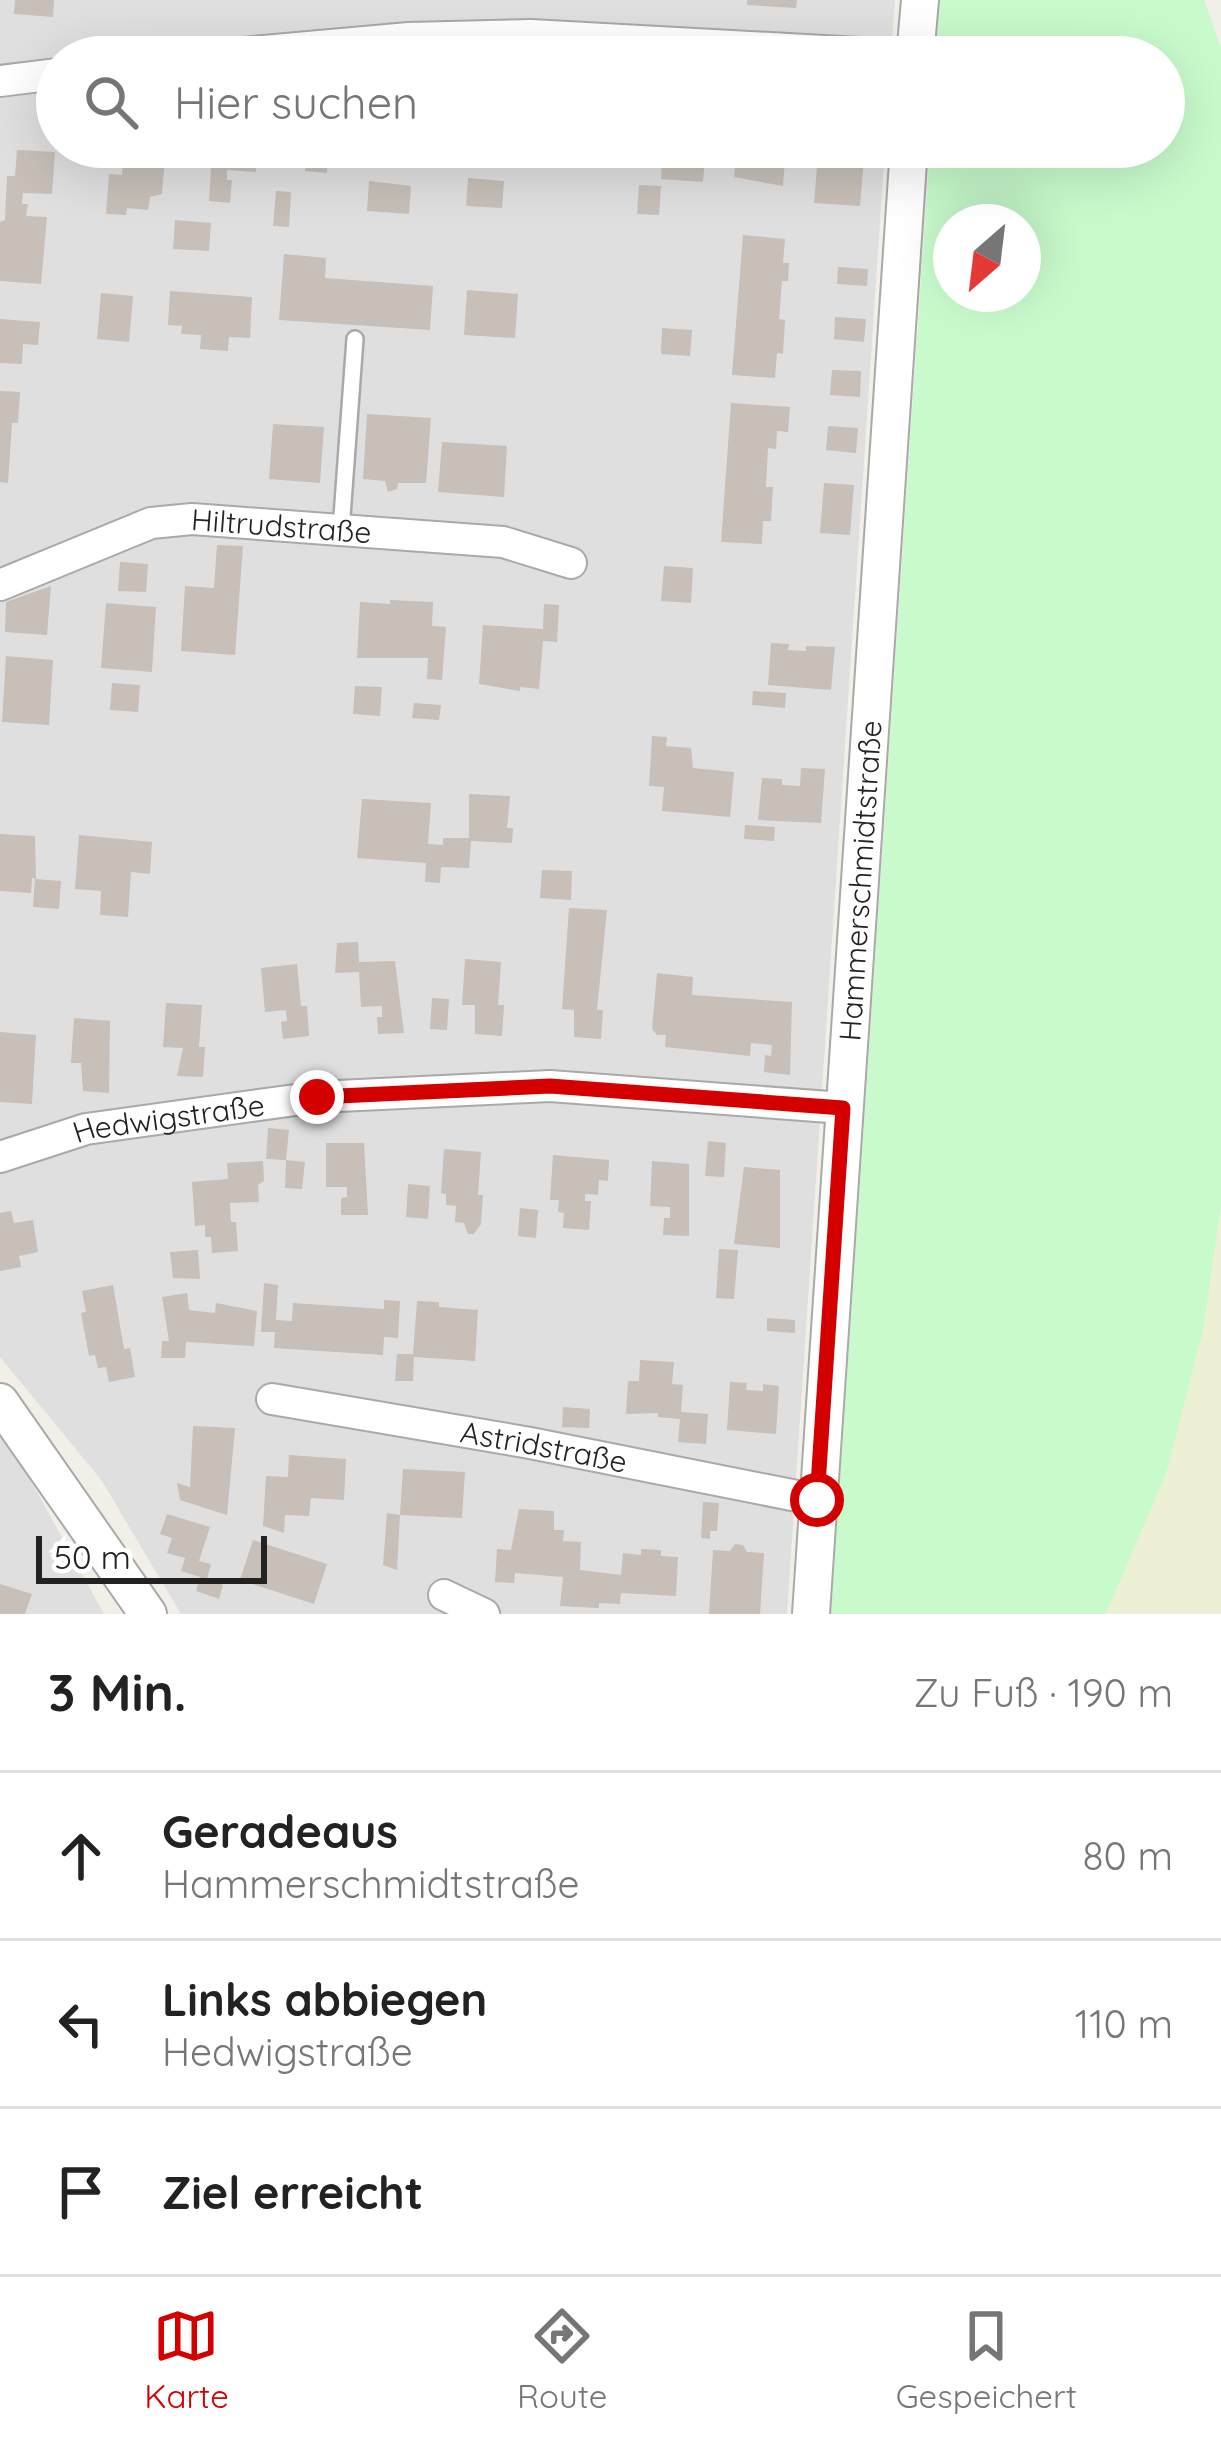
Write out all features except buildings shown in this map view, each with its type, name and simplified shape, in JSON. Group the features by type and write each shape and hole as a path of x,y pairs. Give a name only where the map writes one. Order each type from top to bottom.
{"street":[{"path":"917,36 920,0"},
{"path":"490,36 549,36"},
{"path":"0,81 36,77"},
{"name":"Hammerschmidtstraße","path":"812,1614 908,168"},
{"name":"Hiltrudstraße","path":"0,584 151,523 193,519 503,542 571,563"},
{"name":"Hedwigstraße","path":"0,1156 86,1129 317,1097 550,1086 843,1108"},
{"name":"Astridstraße","path":"272,1399 530,1443 817,1500"},
{"path":"6,1423 148,1614"},
{"path":"444,1595 484,1614"}],"lane":[{"path":"341,530 355,339"}],"shaded area":[{"path":"0,0 895,0 892,36 36,36 36,168 884,168 787,1614 181,1614 102,1481 0,1357"},
{"path":"0,1438 14,1450 104,1614 0,1614"}],"green space":[{"path":"940,0 1204,0 1221,47 1221,1205 1203,1331 1166,1474 1106,1614 831,1614 929,168 1185,168 1185,36 937,36"},
{"path":"1221,1205 1221,1614 1106,1614 1166,1474 1203,1331"}],"route":[{"path":"317,1097 550,1086 843,1108 817,1500"}]}
